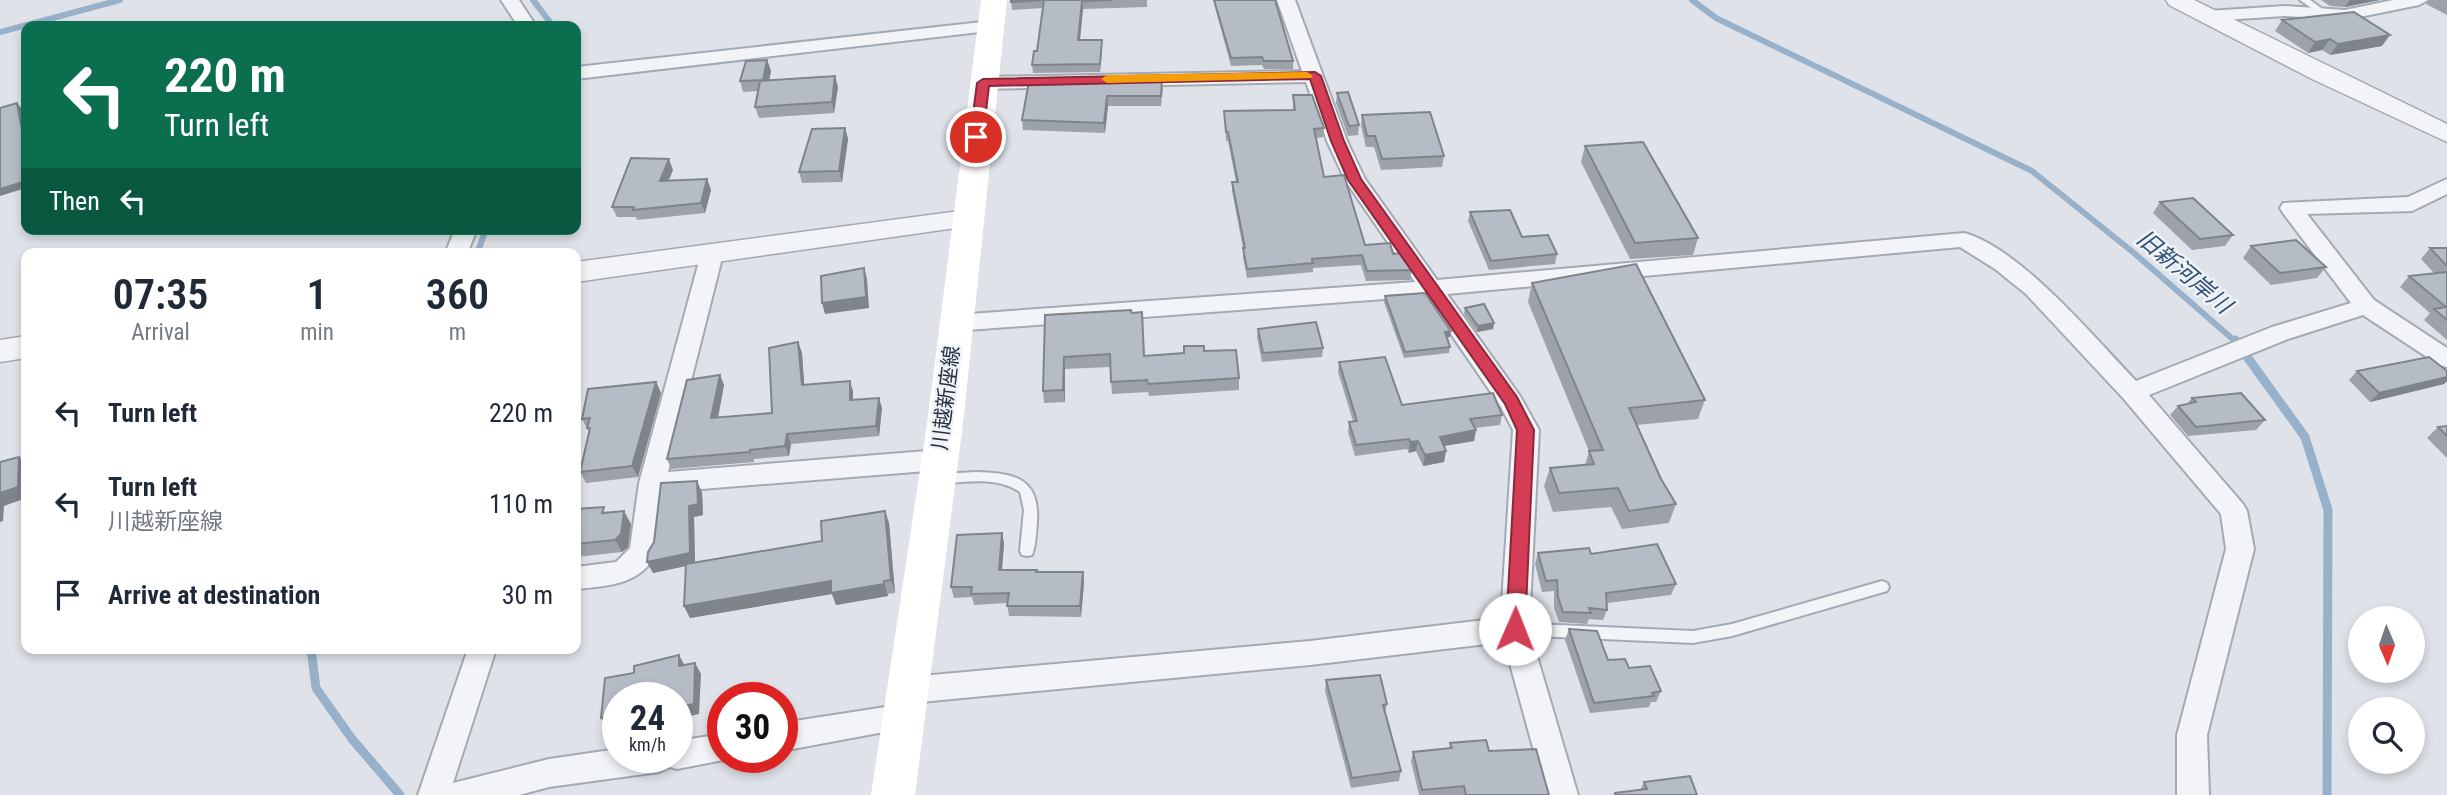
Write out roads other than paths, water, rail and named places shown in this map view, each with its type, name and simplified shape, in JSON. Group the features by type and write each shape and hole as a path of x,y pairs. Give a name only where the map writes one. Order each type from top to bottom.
{"main road":[{"name":"川越新座線","path":"893,795 938,470 992,13"}],"street":[{"path":"510,0 524,21"},
{"path":"1286,0 1337,141 1355,180 1511,402 1525,430 1515,629 1562,795"},
{"path":"2177,0 2447,134"},
{"path":"2208,16 2263,11 2362,13 2419,0"},
{"path":"581,72 992,13"},
{"path":"983,83 1315,76"},
{"path":"2447,185 2412,204 2291,208 2366,306 2447,359"},
{"path":"581,271 967,219"},
{"path":"955,323 1432,288 1964,240 2003,264 2034,289 2132,393 2234,511 2240,549 2192,735 2193,795"},
{"path":"581,577 623,572 643,553 652,482 712,254"},
{"path":"2132,393 2280,333 2366,306"},
{"path":"0,351 21,348"},
{"path":"652,482 938,470"},
{"path":"798,733 907,704 1515,629"},
{"path":"434,795 480,654"},
{"path":"461,795 549,773 602,766"}],"lane":[{"path":"2304,0 2324,13"},
{"path":"938,470 1020,482 1029,493 1031,509 1027,551"},
{"path":"1515,629 1693,637 1732,630 1882,587"}],"waterway":[{"path":"41,21 120,0"},
{"path":"533,0 549,21"},
{"name":"旧新河岸川","path":"1692,0 1716,18 2032,171 2134,253 2236,342"},
{"path":"0,32 21,26"},
{"path":"479,248 484,235"},
{"name":"旧新河岸川","path":"2235,340 2305,437 2328,510 2327,795"},
{"path":"312,654 316,688 352,739 400,795"}]}
